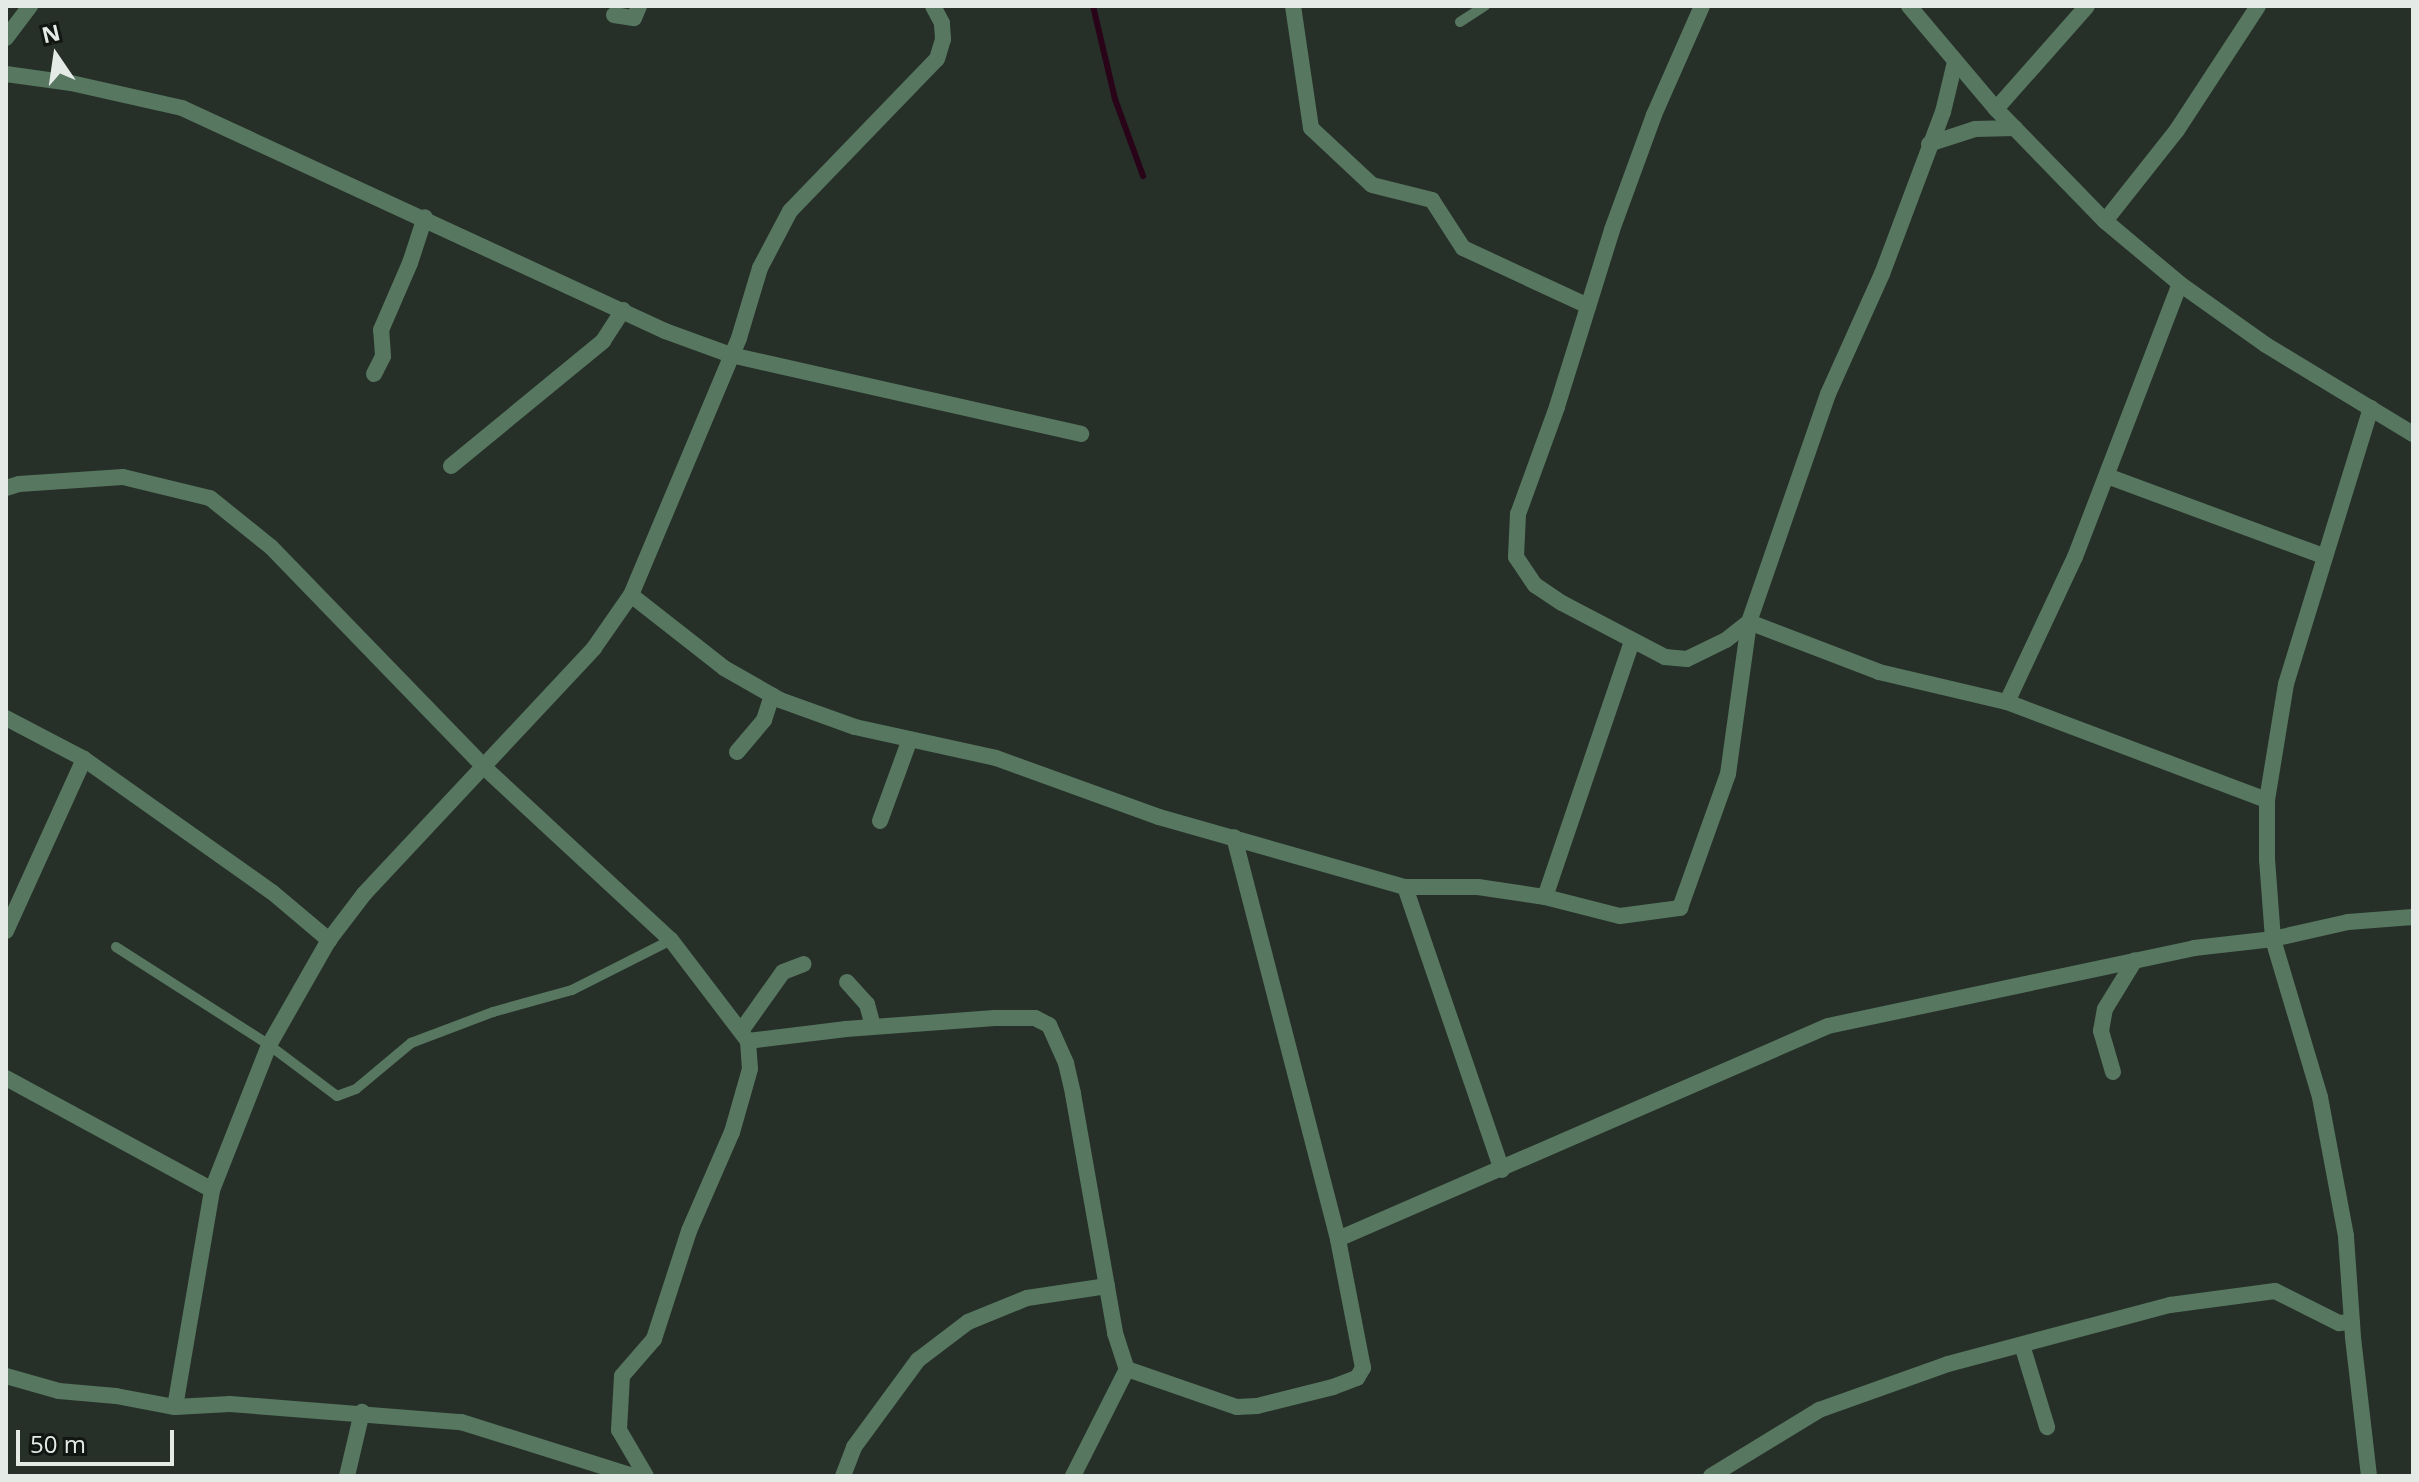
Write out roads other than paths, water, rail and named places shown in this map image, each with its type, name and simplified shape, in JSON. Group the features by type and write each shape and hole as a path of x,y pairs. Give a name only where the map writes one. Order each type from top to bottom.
{"street":[{"path":"6,38 30,6"},
{"path":"614,15 634,18 639,6"},
{"path":"175,1407 212,1190 269,1045 329,940 364,894 594,648 631,595 739,338 760,268 790,211 937,59 943,39 942,23 933,6"},
{"path":"1293,6 1311,128 1372,185 1432,200 1463,248 1588,306"},
{"path":"1702,6 1654,115 1588,306 1518,514 1516,557 1535,585 1632,642 1665,657 1687,659 1726,640 1749,622"},
{"path":"1909,6 1996,109 2105,221 2180,284 2266,345 2413,434"},
{"path":"1996,109 2087,6"},
{"path":"2105,221 2177,130 2258,6"},
{"path":"631,595 724,668 772,695 855,727 996,758 1159,817 1405,887 1478,887 1545,897 1620,916 1680,908 1728,774 1749,622 1828,394 1882,274 1943,112 1955,62"},
{"path":"6,74 71,83 182,108 623,310 731,355 1081,434"},
{"path":"1929,144 1975,129 2015,128"},
{"path":"374,374 383,356 381,330 410,263 425,217"},
{"path":"2007,702 2075,557 2180,284"},
{"path":"451,466 603,341 623,310"},
{"path":"2369,1476 2346,1236 2320,1097 2273,939 2267,860 2267,800 2286,684 2371,408"},
{"path":"2107,476 2323,556"},
{"path":"6,488 19,484 123,477 210,498 271,547 485,768 671,940 745,1036 750,1069 732,1132 689,1231 654,1339 622,1376 619,1430 646,1476"},
{"path":"1749,622 1879,672 2007,702 2267,800"},
{"path":"1545,897 1632,642"},
{"path":"737,752 764,720 772,695"},
{"path":"6,718 84,759 272,892 329,940"},
{"path":"880,821 910,739"},
{"path":"6,931 84,759"},
{"path":"1127,1369 1237,1407 1295,1397 1357,1378 1363,1368 1362,1350 1338,1239 1234,837"},
{"path":"1405,887 1502,1170"},
{"path":"1338,1239 1828,1026 2194,948 2273,939 2348,922 2413,917"},
{"path":"2113,1072 2101,1031 2105,1009 2135,960"},
{"path":"745,1036 783,972 804,964"},
{"path":"847,982 867,1004 873,1026"},
{"path":"745,1036 995,1018 1035,1018 1049,1025 1066,1063 1115,1333 1127,1369 1073,1476"},
{"path":"6,1078 212,1190"},
{"path":"843,1476 854,1447 918,1360 968,1322 1027,1298 1107,1286"},
{"path":"1711,1476 1819,1410 1948,1364 2170,1305 2275,1291 2339,1323 2352,1322"},
{"path":"2022,1345 2047,1427"},
{"path":"6,1376 59,1391 116,1396 175,1407 230,1404 461,1422 633,1476"},
{"path":"347,1476 362,1412"}],"lane":[{"path":"1460,22 1485,6"},
{"path":"116,947 269,1045 337,1096 356,1089 411,1043 493,1012 572,990 671,940"}],"waterway":[{"path":"1093,6 1115,99 1143,176"}]}
